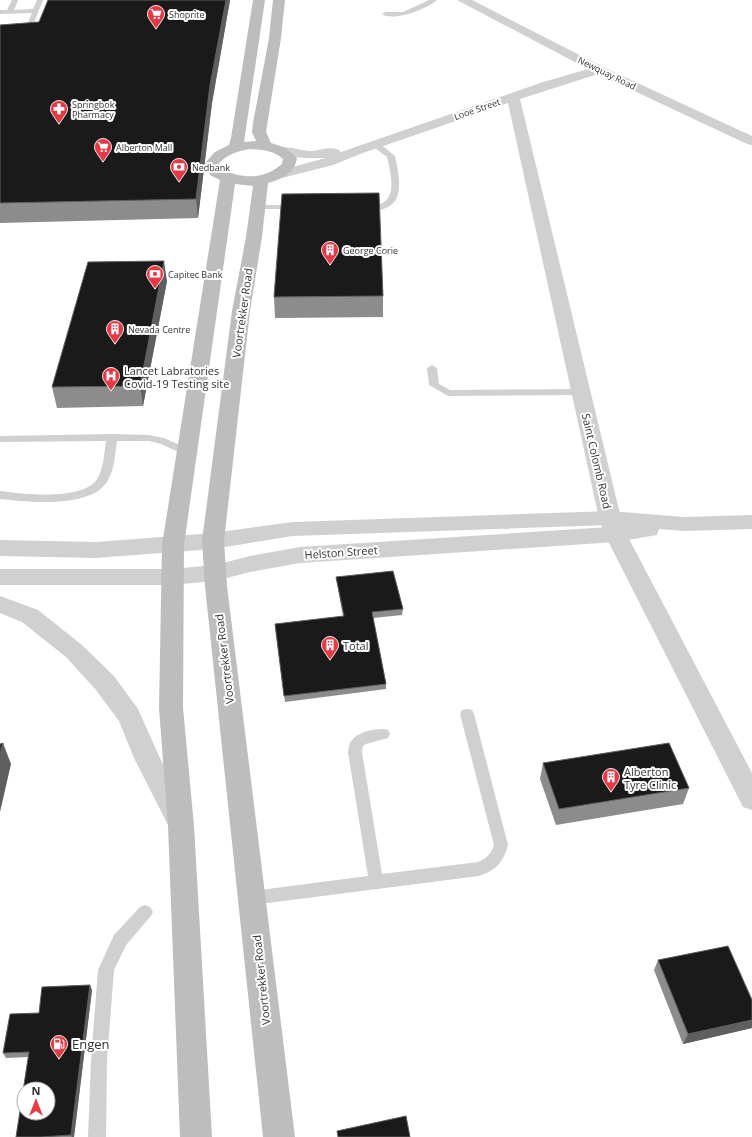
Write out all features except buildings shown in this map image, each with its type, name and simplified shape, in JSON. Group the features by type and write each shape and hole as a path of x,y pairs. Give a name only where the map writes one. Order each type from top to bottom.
{"main road":[{"path":"235,147 238,138 259,0"},
{"path":"265,146 259,132 275,38 279,0"},
{"path":"250,145 265,146 283,152 290,158 290,166 282,174 261,181 244,182 228,179 215,172 212,163 219,154 235,147 250,145"},
{"path":"196,1137 181,826 171,708 171,577 173,545 228,179"},
{"name":"Voortrekker Road","path":"261,181 241,311 213,541 215,573 279,1137"}],"street":[{"name":"Newquay Road","path":"463,0 599,70 752,141"},
{"name":"Looe Street","path":"282,174 315,168 375,144 599,70"},
{"name":"Saint Colomb Road","path":"514,97 613,526 752,799"},
{"name":"Looe Street","path":"283,152 312,155 355,151"},
{"name":"Helston Street","path":"0,548 96,550 213,541 293,529 412,524 526,522 613,526"},
{"name":"Helston Street","path":"0,577 171,577 215,573 250,564 300,555 613,526 752,522"},
{"path":"0,604 30,616 74,651 105,683 129,716 147,758 181,826"}],"lane":[{"path":"10,11 15,0"},
{"path":"0,39 26,37 40,0"},
{"path":"385,14 404,14 434,0"},
{"path":"0,12 36,11"},
{"path":"355,208 385,206 392,199 394,191 394,172 391,156 375,144"},
{"path":"257,207 310,208"},
{"path":"432,368 434,385 448,393 581,392"},
{"path":"0,495 44,497 73,496 91,492 101,483 112,436"},
{"path":"0,439 112,436 149,438 164,441 187,452"},
{"path":"252,898 479,869 498,858 501,845 467,714"},
{"path":"376,882 355,752 357,743 362,739 383,734"},
{"path":"97,1137 99,1060 106,970 120,940 145,912"}],"place":[{"name":"Shoprite","path":"156,29"},
{"name":"Springbok Pharmacy","path":"59,124"},
{"name":"Alberton Mall","path":"103,162"},
{"name":"Nedbank","path":"179,182"},
{"name":"George Corie","path":"330,265"},
{"name":"Capitec Bank","path":"155,289"},
{"name":"Nevada Centre","path":"115,344"},
{"name":"Lancet Labratories Covid-19 Testing site","path":"111,391"},
{"name":"Total","path":"330,660"},
{"name":"Alberton Tyre Clinic","path":"611,792"},
{"name":"Engen","path":"59,1059"}]}
